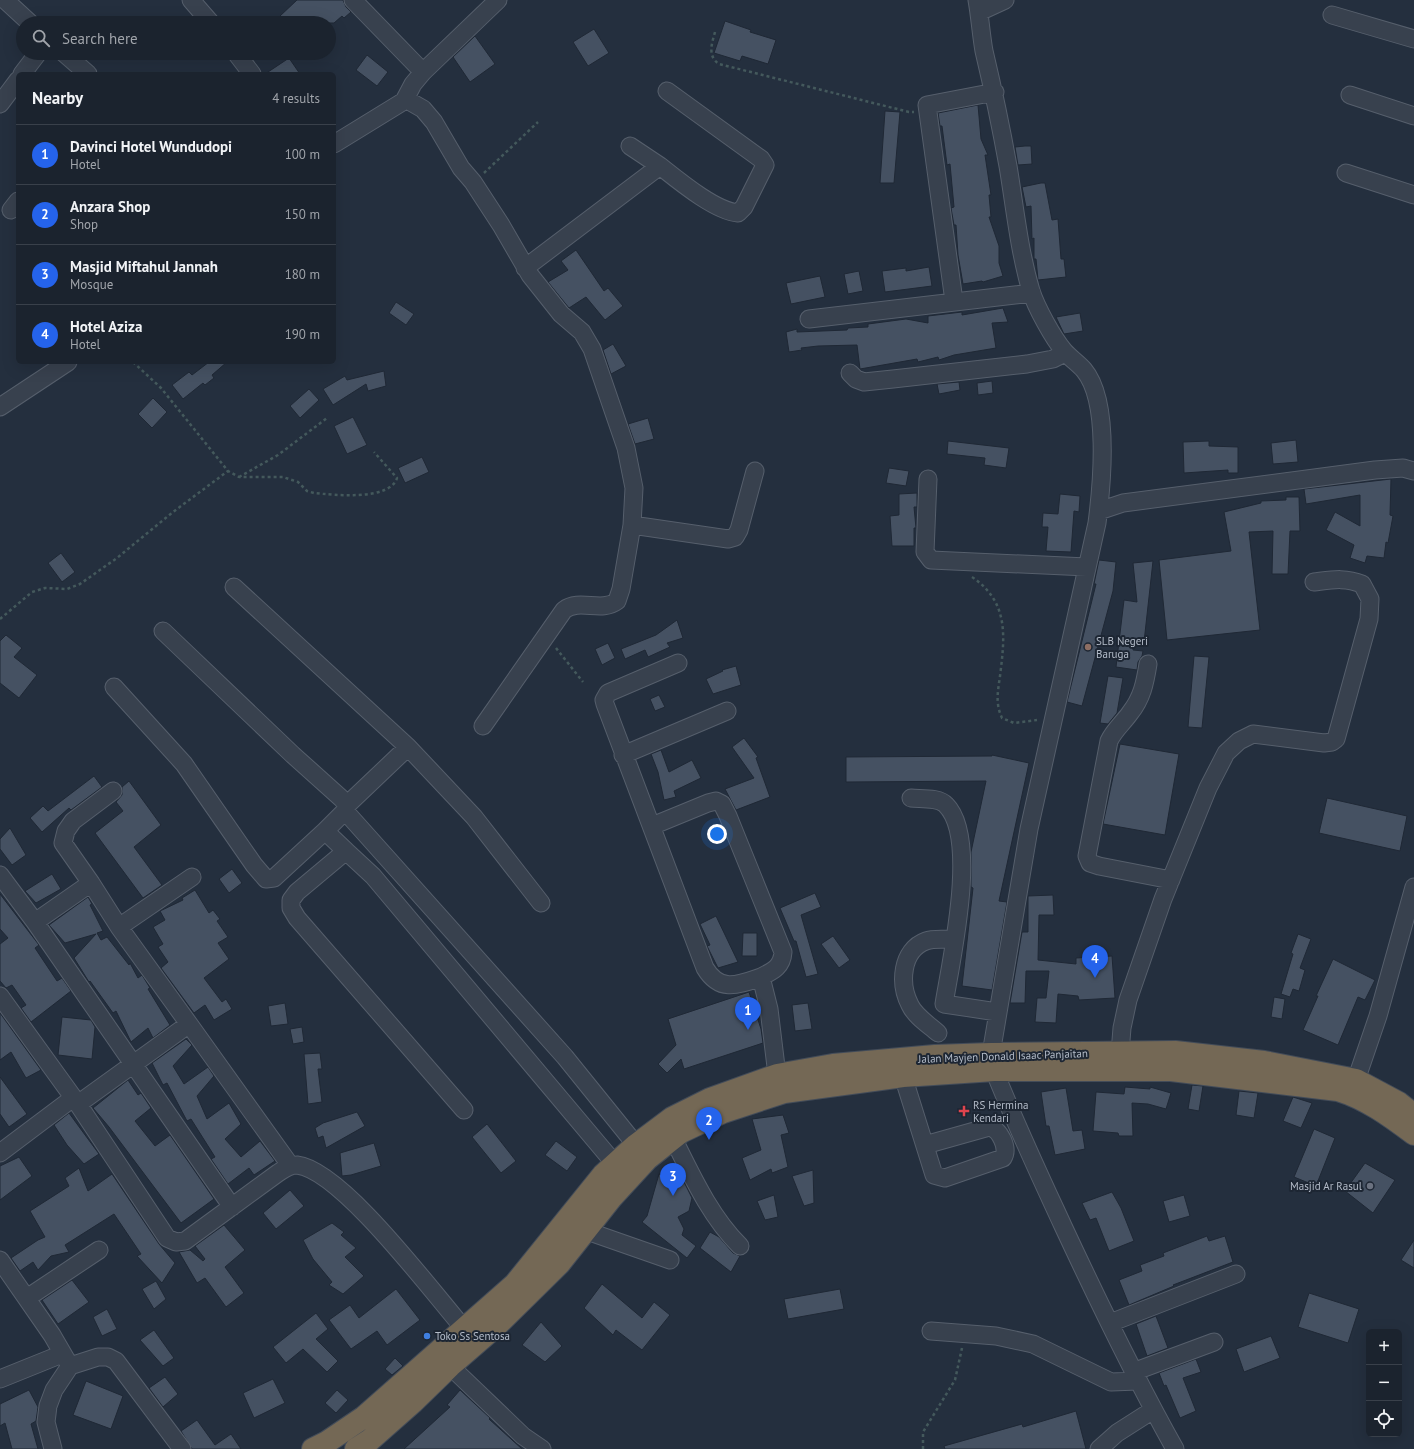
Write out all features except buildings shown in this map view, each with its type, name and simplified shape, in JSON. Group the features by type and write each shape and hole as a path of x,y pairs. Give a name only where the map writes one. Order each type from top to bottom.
{"highway":[{"name":"Jalan Mayjen Donald Isaac Panjaitan","path":"313,1449 327,1442 364,1417 470,1336 495,1327 559,1264 632,1174 647,1159 673,1138 681,1132 723,1112 784,1092 904,1076 993,1062 1120,1053 1175,1052 1257,1061 1354,1087 1398,1103 1414,1115"},
{"name":"Jalan Mayjen Donald Isaac Panjaitan","path":"368,1446 450,1366 470,1336 515,1284 603,1175 615,1164 636,1145 672,1118 710,1099 777,1075 833,1065 935,1056 993,1062 1171,1070 1326,1088 1354,1087 1414,1134"}],"street":[{"path":"5,0 22,16"},
{"path":"192,0 205,16"},
{"path":"336,143 404,101 413,84 424,72 498,0"},
{"path":"1005,0 978,6 984,50 995,92 1022,257 1032,293 1057,343 1065,353 1084,370 1097,398 1101,444 1101,489 1099,512 1029,829 997,1012 993,1062 1015,1124 1136,1376 1175,1449"},
{"path":"360,2 424,72"},
{"path":"1332,15 1414,39"},
{"path":"24,72 33,60"},
{"path":"72,60 86,72"},
{"path":"241,60 250,72"},
{"path":"1,102 16,83"},
{"path":"630,146 727,212 738,213 744,207 765,165 761,159 667,91"},
{"path":"954,301 927,104 995,92"},
{"path":"1350,95 1414,116"},
{"path":"404,101 409,101 423,109 442,134 461,168 473,182 525,268 552,303 582,332 592,349 631,465 635,502 621,589 616,601 605,607 570,605 564,610 483,726"},
{"path":"525,268 660,166"},
{"path":"1346,173 1414,195"},
{"path":"809,320 954,301 1032,293"},
{"path":"850,373 856,379 864,382 1027,364 1053,359 1065,353"},
{"path":"0,407 65,364"},
{"path":"1099,512 1123,503 1367,471 1403,468 1414,471"},
{"path":"632,525 728,539 735,537 739,530 755,471"},
{"path":"928,479 925,552 931,560 948,562 1087,567"},
{"path":"1120,1053 1122,1028 1128,1000 1171,880 1216,771 1226,753 1240,741 1253,734 1324,743 1332,742 1336,739 1369,619 1370,599 1362,584 1350,579 1314,582"},
{"path":"234,587 408,747 474,818 541,903"},
{"path":"164,631 346,808 565,1057 636,1145"},
{"path":"652,826 708,803 716,801 722,804 783,952 782,960 777,969 761,977 730,985 720,984 711,978 705,968 652,826 623,755 605,704 606,696 614,691 678,663"},
{"path":"1148,664 1140,699 1131,712 1114,731 1109,741 1087,856 1090,863 1099,866 1171,880"},
{"path":"114,687 172,750 220,814 254,865 266,878 274,878 325,832 346,808 408,747"},
{"path":"623,755 727,711"},
{"path":"113,791 73,821 66,831 63,843 68,853 91,883 119,927 290,1165"},
{"path":"911,798 931,799 945,804 955,819 962,851 958,919 935,1056"},
{"path":"325,832 373,876 615,1164"},
{"path":"346,851 297,892 291,900 291,908 297,918 464,1110"},
{"path":"0,875 35,922 232,1207"},
{"path":"119,927 192,876"},
{"path":"271,878 291,900"},
{"path":"35,922 91,883"},
{"path":"1354,1087 1378,1016 1414,887"},
{"path":"938,1033 910,1006 904,990 904,966 912,948 926,941 954,940"},
{"path":"761,977 769,1008 777,1075"},
{"path":"0,996 76,1101 167,1238 176,1242 185,1241 290,1165 299,1165 334,1184 353,1200 394,1245 470,1336"},
{"path":"944,1004 997,1012"},
{"path":"0,1153 189,1024"},
{"path":"904,1076 925,1145"},
{"path":"673,1138 701,1194 728,1234 740,1246"},
{"path":"587,1231 670,1260"},
{"path":"27,1298 99,1250"},
{"path":"0,1260 52,1335 66,1360"},
{"path":"1110,1323 1236,1274"},
{"path":"931,1331 996,1336 1033,1344 1111,1382 1136,1376 1214,1342"},
{"path":"0,1380 66,1360 108,1357 116,1361 182,1449"},
{"path":"53,1449 46,1422 48,1406 66,1360"},
{"path":"450,1366 523,1436 542,1449"},
{"path":"1099,1449 1117,1433 1153,1410"}],"path":[{"path":"715,32 711,51 712,56 719,64 909,112 913,112 927,104"},
{"path":"473,182 538,122"},
{"path":"135,364 161,388 228,471 238,477 283,477 298,482 307,491 314,493 372,494 384,491 397,478 374,452"},
{"path":"238,477 278,455 327,418"},
{"path":"0,619 32,592 45,588 67,589 80,584 117,558 173,512 228,471"},
{"path":"948,562 981,583 990,591 997,602 1003,633 997,701 1002,718 1014,723 1022,724 1055,715"},
{"path":"546,635 583,682"},
{"path":"923,1449 923,1432 955,1380 965,1334"}],"place":[{"name":"SLB Negeri Baruga","path":"1088,647"},
{"name":"Hotel Aziza","path":"1095,978"},
{"name":"Davinci Hotel Wundudopi","path":"748,1030"},
{"name":"RS Hermina Kendari","path":"964,1111"},
{"name":"Anzara Shop","path":"709,1140"},
{"name":"Masjid Ar Rasul","path":"1370,1186"},
{"name":"Masjid Miftahul Jannah","path":"673,1196"},
{"name":"Toko Ss Sentosa","path":"427,1336"}]}
